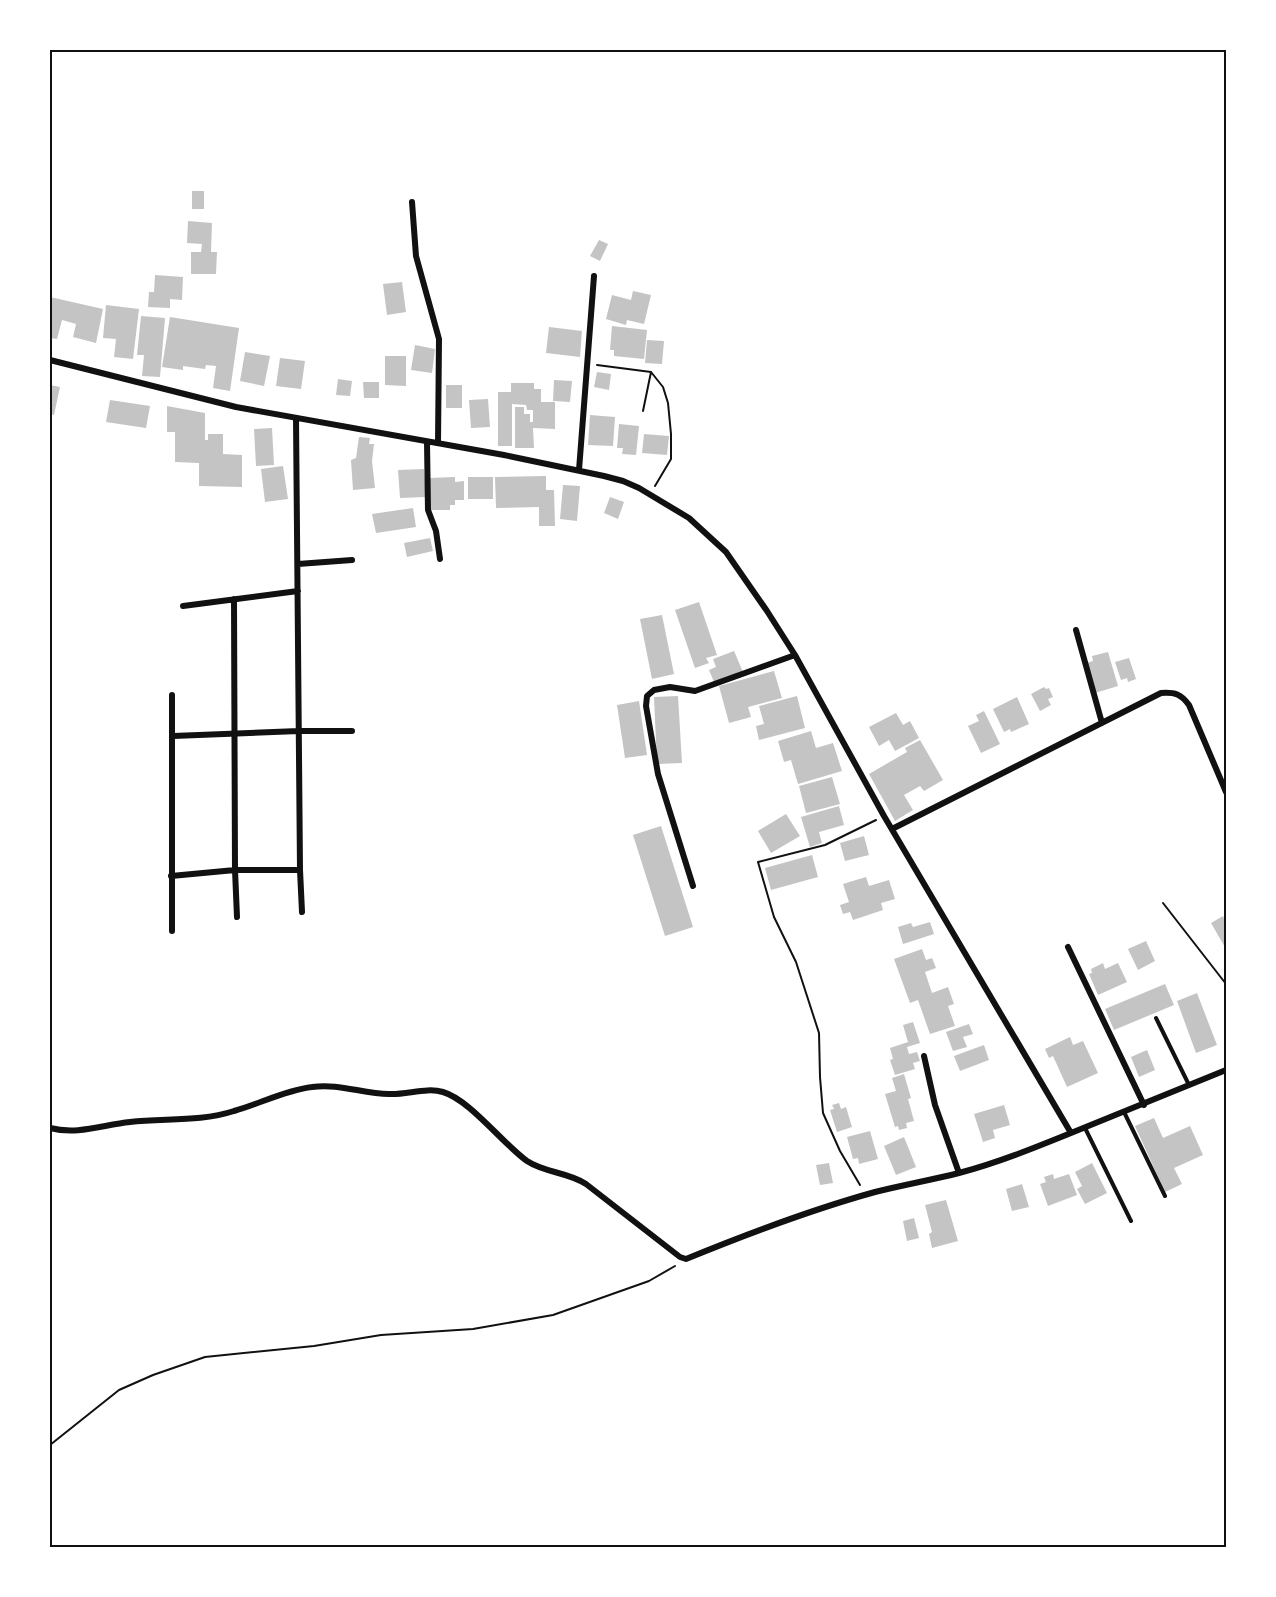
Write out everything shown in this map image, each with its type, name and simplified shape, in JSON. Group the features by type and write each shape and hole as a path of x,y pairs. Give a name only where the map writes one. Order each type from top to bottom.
{"street":[{"path":"412,202 416,256 439,339 438,443"},
{"path":"579,471 594,276"},
{"path":"50,360 179,394 623,481 689,518 726,552 749,582 795,655 884,816 1071,1133"},
{"path":"296,418 302,912"},
{"path":"427,442 428,510 436,531 440,559"},
{"path":"298,564 352,560"},
{"path":"183,606 298,591"},
{"path":"234,600 237,918"},
{"path":"1076,630 1102,723"},
{"path":"693,886 658,774 646,706 647,696 654,690 670,687 695,691 795,655"},
{"path":"892,829 1161,693 1182,695 1189,705 1227,792"},
{"path":"172,696 172,931"},
{"path":"172,736 299,730 352,731"},
{"path":"171,876 235,870 300,870"},
{"path":"1068,947 1144,1105"},
{"path":"924,1056 935,1105 959,1173"},
{"path":"50,1128 76,1132 129,1122 196,1119 232,1112 311,1087 337,1085 361,1092 391,1095 429,1090 441,1091 462,1103 526,1160 540,1168 575,1177 680,1257 686,1259 784,1222 866,1195 959,1173 1032,1149 1227,1070"}],"lane":[{"path":"1156,1018 1189,1086"},
{"path":"1124,1112 1165,1196"},
{"path":"1085,1128 1131,1221"}],"path":[{"path":"586,364 651,372 663,387 668,404 671,459 649,495"},
{"path":"643,411 651,372"},
{"path":"866,1195 840,1151 823,1113 819,1033 796,962 774,918 758,862 825,844 884,816"},
{"path":"1163,903 1227,984"},
{"path":"50,1445 119,1390 153,1375 206,1357 314,1346 381,1335 473,1329 553,1315 649,1281 686,1259"}],"building":[{"path":"192,191 204,191 204,209 192,209"},
{"path":"188,221 212,223 211,252 217,252 216,274 191,274 191,252 201,252 202,244 187,243"},
{"path":"599,240 608,244 600,261 590,256"},
{"path":"155,275 183,277 182,300 170,299 170,308 148,307 149,292 154,292"},
{"path":"402,282 406,312 387,315 383,284"},
{"path":"633,291 651,295 644,324 627,320 626,325 606,319 612,295 631,300"},
{"path":"50,297 103,309 96,343 73,337 76,324 62,320 57,339 50,338"},
{"path":"106,305 139,309 133,359 114,357 116,339 103,338"},
{"path":"141,316 165,318 160,377 142,376 144,355 137,355"},
{"path":"170,317 239,328 230,391 213,388 216,366 206,365 205,369 183,366 183,370 162,367"},
{"path":"612,326 647,330 644,359 614,356 614,350 610,350"},
{"path":"549,327 582,331 580,357 546,353"},
{"path":"647,340 664,341 662,364 645,363"},
{"path":"415,345 435,349 432,373 411,370"},
{"path":"245,352 270,356 264,386 240,381"},
{"path":"385,356 406,356 406,386 385,385"},
{"path":"280,358 305,361 301,389 276,386"},
{"path":"597,372 611,374 609,390 594,387"},
{"path":"338,379 352,381 350,396 336,395"},
{"path":"554,380 572,381 570,402 553,401"},
{"path":"363,382 379,382 379,398 364,398"},
{"path":"511,383 534,383 534,389 541,389 541,402 555,402 555,429 533,428 534,448 515,448 515,407 524,407 524,414 530,414 530,422 533,422 533,410 527,410 526,405 512,404 512,446 498,446 498,392 511,392"},
{"path":"50,385 60,387 54,415 50,414"},
{"path":"446,385 462,385 462,408 446,408"},
{"path":"488,399 490,427 471,428 469,400"},
{"path":"110,400 150,406 146,428 106,422"},
{"path":"167,406 205,413 205,440 208,440 208,434 223,434 223,454 242,455 242,487 199,486 199,463 175,462 175,432 167,432"},
{"path":"590,415 615,417 613,446 588,445"},
{"path":"619,424 639,426 636,455 622,454 623,448 617,448"},
{"path":"272,428 274,465 256,466 254,429"},
{"path":"644,434 669,436 667,455 642,453"},
{"path":"359,437 370,438 369,444 374,444 372,461 375,488 353,490 351,460 356,458"},
{"path":"283,466 288,499 265,502 261,469"},
{"path":"424,469 426,497 400,498 398,470"},
{"path":"546,476 546,490 554,490 555,526 539,526 539,507 496,508 495,477"},
{"path":"455,477 455,482 464,481 464,500 455,500 455,505 450,505 450,510 430,510 429,478"},
{"path":"468,477 493,477 493,499 468,499"},
{"path":"563,485 580,486 577,521 560,519"},
{"path":"610,497 624,502 618,519 604,513"},
{"path":"413,508 416,527 376,533 372,514"},
{"path":"430,538 433,551 407,557 404,543"},
{"path":"699,602 717,655 706,658 709,663 695,668 675,610"},
{"path":"662,615 674,674 652,679 640,619"},
{"path":"734,651 743,672 714,682 709,670 716,667 713,659"},
{"path":"1108,652 1118,686 1095,693 1086,663 1093,661 1092,656"},
{"path":"1129,658 1136,679 1128,682 1127,678 1121,680 1115,662"},
{"path":"774,671 782,698 748,707 751,717 729,723 719,686"},
{"path":"1044,687 1049,688 1053,697 1048,699 1051,705 1040,711 1031,694"},
{"path":"678,696 682,763 657,764 654,697"},
{"path":"797,696 805,728 759,740 756,726 764,724 759,706"},
{"path":"1017,697 1029,724 1011,732 1010,729 1004,732 993,709"},
{"path":"639,701 647,755 625,758 617,705"},
{"path":"984,711 1000,744 981,753 968,726 979,721 976,715"},
{"path":"896,713 903,725 910,721 919,738 895,751 889,740 879,746 869,727"},
{"path":"811,731 816,748 833,743 842,771 798,784 791,760 784,762 778,741"},
{"path":"920,740 943,780 924,791 920,786 904,795 913,810 895,821 869,774 907,752 905,748"},
{"path":"832,777 840,804 806,813 799,786"},
{"path":"839,806 844,825 819,832 822,843 810,847 801,817"},
{"path":"786,814 800,836 771,853 758,831"},
{"path":"661,826 693,927 665,936 633,835"},
{"path":"864,836 869,855 845,861 840,843"},
{"path":"812,855 818,877 771,890 765,868"},
{"path":"866,877 869,886 889,880 895,899 881,903 883,910 853,920 850,912 843,914 840,905 849,902 843,884"},
{"path":"1223,916 1226,923 1226,949 1211,923"},
{"path":"930,922 934,934 903,944 898,927 911,923 913,927"},
{"path":"1146,941 1155,961 1138,970 1128,949"},
{"path":"922,949 926,960 932,958 936,968 925,972 932,993 948,987 954,1004 948,1006 955,1026 930,1034 918,1000 910,1003 894,959"},
{"path":"1103,963 1105,969 1118,963 1127,982 1098,995 1089,974 1092,973 1091,969"},
{"path":"1165,984 1174,1005 1114,1030 1105,1009"},
{"path":"1197,993 1217,1045 1196,1053 1177,1001"},
{"path":"913,1022 920,1043 907,1047 909,1054 917,1052 920,1061 913,1063 915,1069 895,1075 890,1060 893,1059 890,1048 908,1042 903,1025"},
{"path":"969,1024 973,1034 963,1037 967,1047 953,1051 946,1032"},
{"path":"1070,1037 1073,1045 1083,1041 1098,1073 1067,1087 1053,1056 1049,1058 1045,1049"},
{"path":"984,1045 989,1060 960,1071 954,1056"},
{"path":"1147,1050 1155,1070 1139,1077 1131,1057"},
{"path":"904,1074 911,1098 908,1099 914,1121 906,1123 907,1128 899,1130 898,1126 895,1127 885,1094 896,1091 892,1078"},
{"path":"839,1103 841,1109 846,1107 852,1127 837,1132 830,1110 834,1109 832,1105"},
{"path":"1004,1105 1010,1125 993,1130 995,1138 983,1142 974,1114"},
{"path":"1154,1118 1163,1138 1190,1126 1203,1155 1174,1168 1182,1184 1165,1192 1135,1126"},
{"path":"870,1131 878,1159 859,1164 858,1158 853,1159 847,1137"},
{"path":"904,1137 916,1167 896,1175 884,1146"},
{"path":"829,1163 833,1183 820,1185 816,1165"},
{"path":"1092,1163 1107,1193 1085,1204 1077,1189 1082,1186 1075,1172"},
{"path":"1053,1174 1054,1179 1069,1174 1077,1195 1048,1206 1040,1184 1046,1182 1044,1177"},
{"path":"1022,1184 1029,1207 1012,1211 1006,1189"},
{"path":"946,1200 958,1241 932,1248 929,1234 932,1232 925,1205"},
{"path":"914,1218 919,1238 907,1241 903,1221"}]}
